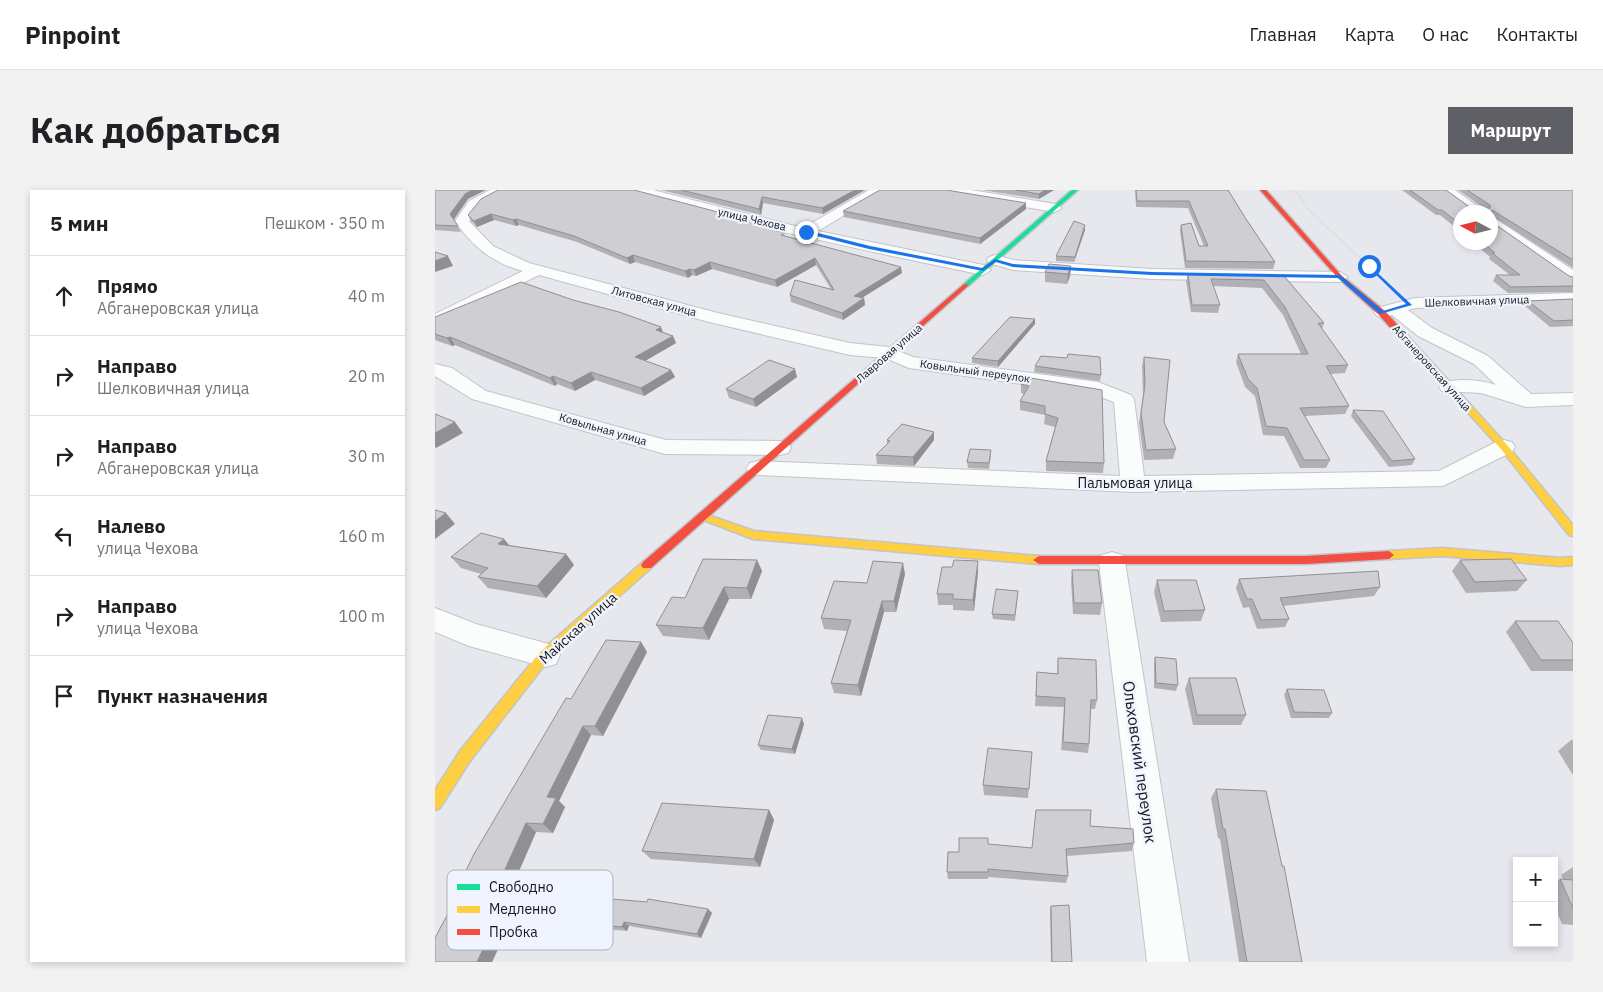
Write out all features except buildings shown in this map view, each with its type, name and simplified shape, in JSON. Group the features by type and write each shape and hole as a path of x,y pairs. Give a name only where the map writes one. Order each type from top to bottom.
{"street":[{"name":"Литовская улица","path":"501,190 478,200 469,207 462,221 473,237 492,255 537,270 715,318 850,350 889,353"},
{"name":"улица Чехова","path":"638,190 683,203 869,248 989,265 1152,274 1340,277"},
{"path":"806,232 879,190"},
{"path":"947,190 1055,208"},
{"name":"Лавровая улица","path":"702,516 1075,190"},
{"name":"Абганеровская улица","path":"1263,190 1340,277 1395,309 1449,387 1504,446 1573,532"},
{"path":"1446,190 1468,205"},
{"path":"1498,225 1573,277"},
{"path":"435,321 537,270"},
{"name":"Шелковичная улица","path":"1395,309 1573,298"},
{"path":"1395,309 1425,332 1481,360 1526,401"},
{"name":"Ковыльный переулок","path":"889,353 909,362 1098,388 1124,399 1133,484"},
{"name":"Ковыльная улица","path":"435,370 445,372 479,395 665,447 780,448"},
{"path":"1449,387 1482,387 1526,401 1573,399"},
{"name":"Пальмовая улица","path":"758,468 1031,482 1133,484 1443,478 1504,446"},
{"path":"702,516 753,534 1045,560 1111,562 1306,560 1442,552 1560,562 1573,561"},
{"name":"Майская улица","path":"435,803 465,756 545,654 702,516"},
{"name":"Ольховский переулок","path":"1111,562 1168,962"},
{"path":"435,619 469,634 545,654"}],"path":[{"name":"Абганеровская улица","path":"1295,190 1310,211 1395,309"}],"traffic: fast":[{"path":"966,285 1075,190"}],"traffic: slow":[{"path":"1400,333 1504,447 1573,532"},
{"path":"702,516 753,535 1039,560"},
{"path":"1389,555 1442,552 1560,562 1573,561"},
{"path":"435,803 465,756 545,655 647,565"}],"traffic: jam":[{"path":"1263,190 1340,277 1382,313 1400,333"},
{"path":"647,565 966,285"},
{"path":"1039,560 1306,560 1389,555"}],"route":[{"path":"806,232 869,248 983,270 995,260 1013,265 1152,274 1340,277 1382,313 1409,305 1369,266"}]}
